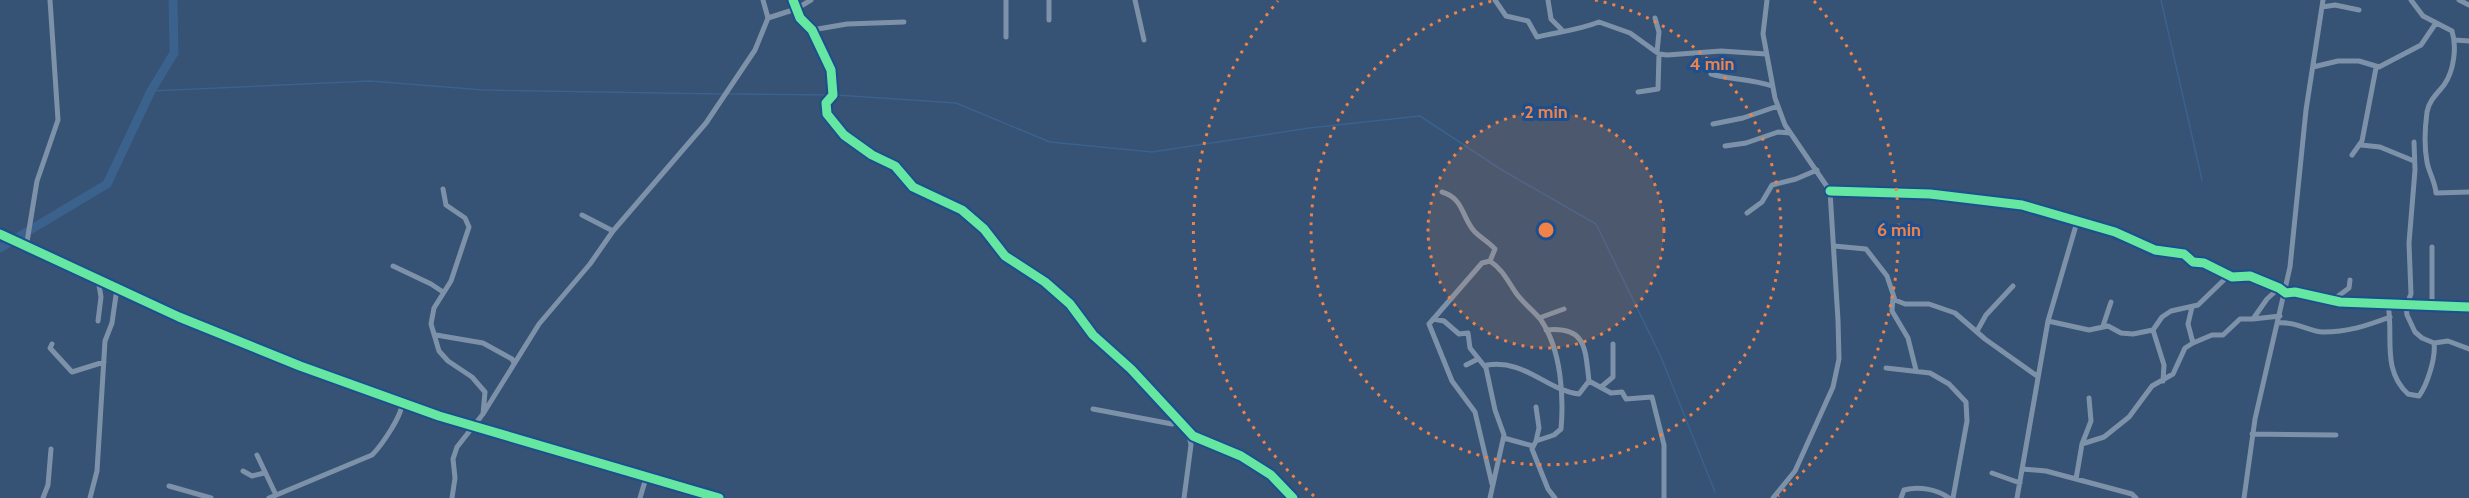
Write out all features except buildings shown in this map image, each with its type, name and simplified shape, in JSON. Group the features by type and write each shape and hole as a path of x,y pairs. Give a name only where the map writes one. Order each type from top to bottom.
{"street":[{"path":"26,248 37,181 58,120 50,0"},
{"path":"452,498 455,478 453,459 457,447 483,414 539,324 590,264 613,231 706,123 755,50 768,18 763,0"},
{"path":"793,0 800,18 812,30 831,70 833,95 826,103 826,114 832,124 872,155 895,166 913,187 955,206 979,224 1005,256 1045,282 1070,304 1093,335 1131,369 1177,421 1197,439 1241,456 1271,475 1293,498"},
{"path":"768,18 796,9 811,0"},
{"path":"1006,0 1006,37"},
{"path":"1049,0 1049,20"},
{"path":"1136,0 1144,40"},
{"path":"1495,0 1506,16 1527,21 1537,37 1562,30 1580,29 1599,22 1613,25 1630,33 1658,53 1744,51 1766,54"},
{"path":"1548,0 1551,19 1562,30"},
{"path":"1767,0 1763,34 1778,106 1790,133 1830,191 1838,320 1837,374 1814,434 1795,471 1773,498"},
{"path":"2411,0 2423,16 2452,31 2455,40 2455,52 2446,83 2427,110 2427,163 2434,179 2436,193 2469,192"},
{"path":"2459,0 2469,5"},
{"path":"2244,498 2252,434 2286,293 2313,67 2323,3 2359,10"},
{"path":"1638,92 1658,89 1659,32 1655,18"},
{"path":"812,30 847,24 904,22"},
{"path":"2313,67 2338,61 2359,61 2376,68 2421,45 2436,23"},
{"path":"2455,40 2469,42"},
{"path":"2361,145 2376,68"},
{"path":"1711,74 1737,81 1752,79 1772,86"},
{"path":"1713,124 1743,118 1778,106"},
{"path":"1725,146 1755,140 1778,132 1790,133"},
{"path":"2414,142 2409,243 2411,294 2406,306 2407,315 2415,332 2434,343 2448,341 2469,349"},
{"path":"2352,156 2354,149 2361,145 2380,147 2414,161"},
{"path":"1747,213 1762,202 1772,185 1796,179 1816,170"},
{"path":"443,189 446,205 465,218 469,227 454,272 431,316 436,335 436,348 444,358 472,377 485,392 483,414"},
{"path":"1830,191 1894,192 1974,198 2022,205 2141,242 2155,250 2184,254 2193,262 2204,263 2229,275 2250,276 2286,293 2295,292 2356,303 2469,307"},
{"path":"1442,192 1450,194 1460,204 1473,231 1494,249 1490,261"},
{"path":"582,215 613,231"},
{"path":"2017,498 2048,321 2077,222"},
{"path":"0,234 26,248 237,341 402,402 719,498"},
{"path":"1834,246 1866,249 1887,276 1893,297 1892,311 1908,338 1916,370"},
{"path":"2432,247 2432,307"},
{"path":"1490,261 1505,273 1517,294 1539,318 1546,330 1562,391 1561,429 1554,435 1534,443 1504,438"},
{"path":"1490,261 1482,264 1429,324 1438,342 1447,370 1475,412 1491,484"},
{"path":"393,266 443,292"},
{"path":"2048,321 2089,330 2103,326 2133,334 2153,330 2162,317 2171,312 2192,308 2229,275"},
{"path":"98,279 101,297 98,321"},
{"path":"2350,280 2349,288 2356,303"},
{"path":"1977,331 1986,315 2013,286"},
{"path":"90,498 97,471 105,341 112,323 117,288"},
{"path":"2253,319 2267,299 2279,288"},
{"path":"2333,300 2349,288"},
{"path":"1893,297 1899,303 1942,308 1955,313 2037,376"},
{"path":"2103,326 2111,302"},
{"path":"2388,305 2390,317 2387,336 2394,374 2408,394 2419,396 2422,393 2423,383 2429,375 2434,343"},
{"path":"2192,308 2188,324 2193,343"},
{"path":"1539,318 1564,309"},
{"path":"2082,444 2104,437 2129,417 2152,386 2173,374 2185,348 2212,335 2223,335 2238,320 2280,316"},
{"path":"2278,323 2287,322 2322,332 2333,331 2339,334 2390,317"},
{"path":"1433,319 1444,321 1459,334 1468,333 1468,343 1485,368 1504,438 1491,484 1490,498"},
{"path":"1485,368 1487,365 1496,364 1514,367 1535,374 1562,391 1579,394 1589,381 1584,344 1580,337 1566,329 1546,330"},
{"path":"2153,330 2164,365 2163,381"},
{"path":"436,335 483,343 512,359 514,363"},
{"path":"52,344 50,348 72,372 104,362"},
{"path":"1601,387 1613,377 1613,344"},
{"path":"1466,365 1478,359"},
{"path":"1886,368 1916,370 1937,376 1966,402 1967,421 1951,498 1928,490 1912,489 1904,490 1901,498"},
{"path":"1589,381 1611,393 1622,392 1626,399 1650,397 1654,400 1664,445 1664,498"},
{"path":"2076,479 2082,444 2091,421 2089,398"},
{"path":"257,455 272,497 372,455 381,446 399,414 402,402"},
{"path":"1536,407 1539,428 1534,443 1536,461 1548,489 1555,498"},
{"path":"1093,409 1172,424 1177,421"},
{"path":"1184,498 1191,445 1188,430"},
{"path":"2252,434 2336,435"},
{"path":"43,498 48,485 51,448"},
{"path":"2022,469 2046,471 2132,494 2136,498"},
{"path":"243,471 252,476 264,473"},
{"path":"1992,472 2020,483"},
{"path":"640,498 646,477"},
{"path":"169,486 211,498"}],"waterway":[{"path":"0,248 107,184 151,91 174,53 173,0"},
{"path":"2161,0 2202,180"},
{"path":"151,91 370,81 484,90 723,94"},
{"path":"728,94 831,95"},
{"path":"836,95 956,103 1050,142 1152,152 1309,128 1420,116 1502,170 1596,224 1661,357 1715,492"}],"cycle path":[{"path":"793,0 800,18 812,30 831,70 833,95 826,103 827,114 844,135 872,155 895,166 913,187 962,210 984,229 1005,256 1045,282 1070,304 1093,335 1131,369 1193,436 1241,456 1271,475 1293,498"},
{"path":"1830,191 1930,194 2022,205 2115,232 2155,250 2184,254 2193,262 2204,263 2232,277 2250,276 2286,293 2295,292 2340,302 2469,307"},
{"path":"0,234 179,317 300,366 439,416 719,498"}]}
